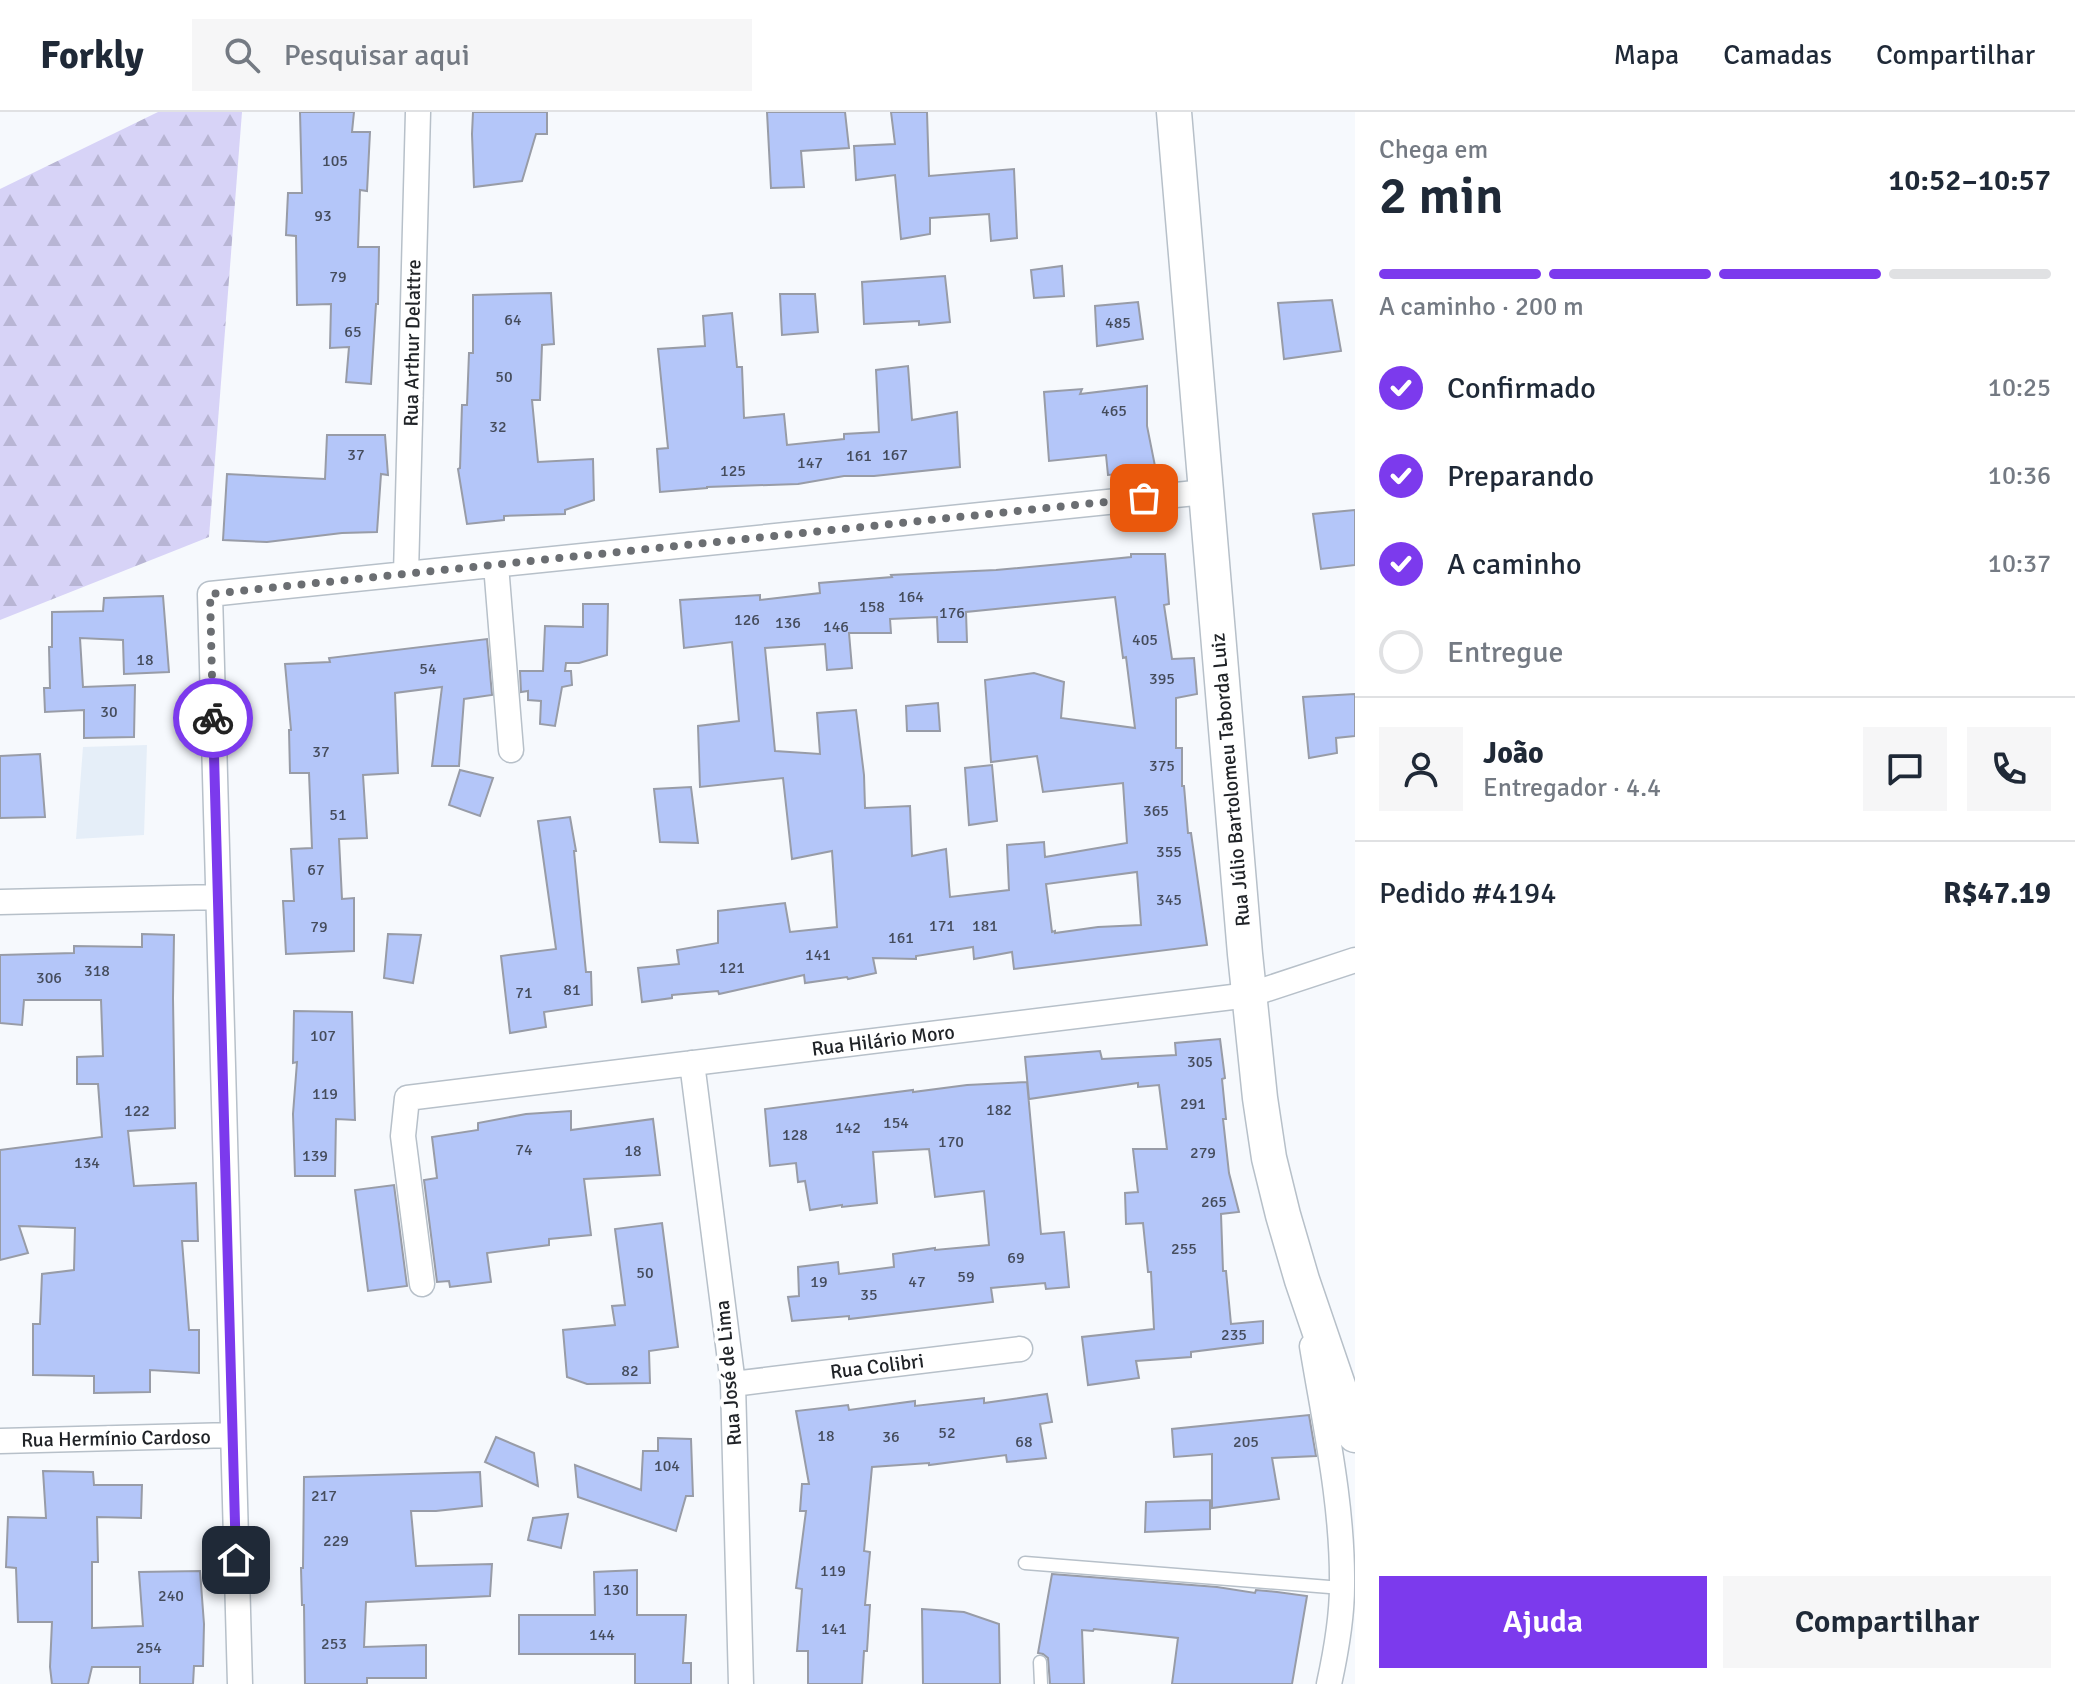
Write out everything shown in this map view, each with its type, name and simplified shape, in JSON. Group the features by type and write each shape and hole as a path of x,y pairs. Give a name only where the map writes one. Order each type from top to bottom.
{"main road":[{"name":"Rua Júlio Bartolomeu Taborda Luiz","path":"1174,112 1260,1098 1269,1158 1302,1280 1355,1435"}],"street":[{"name":"Rua Arthur Delattre","path":"406,574 418,112"},
{"path":"240,1684 210,594 1205,492"},
{"path":"496,565 511,750"},
{"path":"0,902 218,897"},
{"name":"Rua Hilário Moro","path":"422,1284 403,1136 407,1098 1249,995 1355,960"},
{"name":"Rua José de Lima","path":"692,1063 733,1384 741,1684"},
{"path":"1302,1280 1337,1502 1342,1588 1340,1623 1329,1684"},
{"name":"Rua Colibri","path":"733,1384 1020,1349"},
{"name":"Rua Hermínio Cardoso","path":"0,1441 233,1435"}],"lane":[{"path":"1025,1563 1342,1588"},
{"path":"1040,1662 1041,1684"}],"shaded area":[{"path":"147,745 144,835 76,839 83,747"}],"green space":[{"path":"158,112 242,112 209,537 0,620 0,189"}],"building":[{"path":"300,112 354,112 352,132 370,132 367,191 360,190 358,247 379,247 371,384 346,382 349,347 330,348 331,304 297,305 296,236 286,235 288,193 302,193"},
{"path":"473,112 547,112 547,134 536,134 522,181 474,187"},
{"path":"767,112 845,112 849,148 801,151 804,187 771,188"},
{"path":"891,112 927,112 929,176 1014,169 1017,238 991,241 989,214 930,218 930,234 901,239 895,175 856,180 854,146 895,144"},
{"path":"1062,266 1064,296 1034,298 1031,270"},
{"path":"945,276 950,322 864,324 862,282"},
{"path":"551,293 554,344 542,345 540,400 532,400 538,462 593,459 594,500 565,510 565,514 504,516 504,520 467,524 458,469 462,405 467,405 469,353 473,353 473,295"},
{"path":"780,294 815,294 818,332 782,335"},
{"path":"1332,300 1341,351 1284,359 1278,303"},
{"path":"1138,302 1143,339 1097,346 1095,306"},
{"path":"732,313 737,367 742,367 744,418 784,414 787,445 844,439 844,434 879,432 876,370 908,366 912,420 957,412 960,467 844,476 798,484 660,492 657,449 668,448 658,349 705,346 703,316"},
{"path":"1147,386 1147,426 1156,471 1108,475 1106,455 1049,461 1044,392 1082,389 1080,394"},
{"path":"327,435 385,435 388,475 381,474 377,532 267,542 223,540 227,474 325,479"},
{"path":"1355,510 1355,565 1321,569 1313,514"},
{"path":"1131,554 1165,554 1169,604 1164,605 1172,659 1194,658 1197,694 1176,698 1176,748 1182,748 1182,786 1207,945 1014,969 1012,952 974,959 973,947 916,956 916,959 873,958 876,973 848,979 805,983 804,975 719,994 718,991 672,995 672,998 642,1002 638,968 679,964 677,950 718,943 718,911 785,903 790,932 837,927 832,851 792,859 783,778 700,787 698,726 739,721 732,642 684,648 680,600 760,595 760,600 820,593 819,583 1131,557","holes":["1115,597 1135,728 1061,718 1064,682 1034,673 985,680 991,762 1037,756 1043,792 1123,783 1127,843 1045,857 1044,842 1007,845 1009,890 950,897 946,849 912,856 910,806 865,808 856,710 817,713 820,754 775,751 765,648 825,644 827,670 852,668 849,633 891,633 890,619 937,617 938,642 967,642 966,612","1137,872 1141,925 1052,932 1046,884"]},
{"path":"163,596 169,672 124,674 123,640 80,638 83,687 135,685 134,737 84,738 84,710 45,712 44,688 50,688 52,612 103,611 104,598"},
{"path":"583,604 608,604 607,655 579,663 566,663 565,671 571,671 572,685 562,687 555,726 540,724 541,701 528,700 528,691 521,692 520,671 543,671 545,626 583,627"},
{"path":"487,639 492,695 464,699 459,766 432,766 442,687 395,693 398,773 363,775 367,838 339,839 342,899 354,898 354,951 286,954 283,901 294,901 291,849 312,848 309,773 290,773 291,730 285,664 330,662 329,658"},
{"path":"1355,694 1355,736 1336,738 1337,753 1309,758 1303,697"},
{"path":"938,703 940,731 907,731 906,706"},
{"path":"40,754 45,817 0,818 0,756"},
{"path":"992,765 997,821 969,825 965,768"},
{"path":"460,770 493,778 480,816 449,805"},
{"path":"691,787 698,843 660,842 654,789"},
{"path":"570,817 576,851 586,972 591,972 592,1005 544,1012 546,1027 510,1033 501,956 556,949 538,821"},
{"path":"142,934 174,935 175,1128 128,1131 134,1186 196,1183 198,1241 182,1241 189,1330 199,1330 199,1373 150,1370 150,1392 94,1393 94,1376 33,1375 33,1324 40,1324 42,1274 74,1270 75,1228 19,1226 28,1253 0,1260 0,1150 102,1137 98,1084 77,1084 77,1057 103,1056 101,1000 24,1000 22,1025 0,1023 0,955 74,953 74,946 142,947"},
{"path":"388,934 421,935 413,983 384,978"},
{"path":"294,1011 352,1012 355,1120 336,1119 335,1176 295,1176 293,1114 297,1062 293,1063"},
{"path":"1220,1039 1225,1078 1222,1079 1226,1119 1223,1119 1229,1173 1239,1212 1221,1214 1223,1271 1226,1271 1231,1324 1263,1321 1263,1343 1191,1352 1191,1357 1136,1361 1139,1378 1088,1385 1082,1337 1154,1329 1151,1272 1148,1272 1143,1223 1126,1224 1125,1193 1138,1192 1133,1149 1167,1149 1159,1085 1138,1087 1138,1083 1029,1099 1025,1057 1100,1051 1102,1059 1176,1055 1175,1043"},
{"path":"1027,1082 1041,1234 1064,1232 1069,1287 1046,1289 1045,1283 991,1288 993,1302 849,1319 849,1316 792,1321 788,1297 799,1296 798,1267 838,1262 839,1274 894,1267 893,1254 989,1245 984,1191 935,1197 929,1149 873,1152 877,1203 810,1210 805,1181 798,1182 796,1163 770,1166 765,1109 913,1090"},
{"path":"571,1111 571,1130 653,1119 660,1175 584,1179 591,1235 549,1239 549,1245 487,1253 491,1282 450,1287 449,1281 437,1282 424,1180 437,1178 432,1137 478,1130 478,1123 526,1114"},
{"path":"394,1185 407,1286 368,1291 355,1190"},
{"path":"662,1223 678,1347 649,1351 650,1383 587,1384 567,1377 563,1330 615,1325 612,1306 625,1305 615,1229"},
{"path":"1047,1394 1052,1422 1040,1424 1046,1458 1007,1462 1006,1455 929,1465 872,1467 864,1551 870,1552 865,1605 870,1605 862,1684 808,1684 808,1651 797,1651 802,1589 796,1588 806,1511 800,1511 802,1484 809,1484 796,1411 848,1405 849,1410 915,1401 915,1406 984,1398 984,1403"},
{"path":"1309,1415 1316,1456 1272,1458 1279,1499 1212,1508 1212,1454 1174,1457 1172,1429"},
{"path":"496,1437 534,1453 538,1486 485,1462"},
{"path":"658,1438 691,1439 693,1496 686,1496 676,1531 578,1497 575,1465 641,1490 643,1451 658,1451"},
{"path":"43,1471 93,1472 94,1485 142,1485 141,1518 97,1517 98,1562 92,1562 92,1628 143,1626 139,1572 200,1571 203,1666 194,1666 193,1684 140,1684 140,1667 92,1667 88,1684 52,1684 52,1622 18,1622 16,1568 6,1567 8,1517 46,1518"},
{"path":"480,1472 482,1506 411,1511 416,1566 492,1564 490,1596 366,1602 364,1647 426,1645 426,1678 367,1678 367,1684 305,1684 301,1568 304,1477"},
{"path":"1210,1500 1210,1529 1145,1532 1146,1502"},
{"path":"568,1514 561,1548 528,1540 533,1518"},
{"path":"637,1570 637,1615 686,1615 683,1663 691,1663 691,1684 635,1684 635,1654 519,1654 519,1615 595,1615 594,1572"},
{"path":"1052,1574 1307,1596 1292,1684 1172,1684 1178,1638 1094,1629 1082,1630 1084,1684 1050,1684 1048,1658 1038,1653"},
{"path":"922,1609 964,1612 999,1624 1000,1684 923,1684"}],"way so far":[{"path":"213,718 210,594 1144,498"}],"route":[{"path":"213,718 236,1560"}]}
